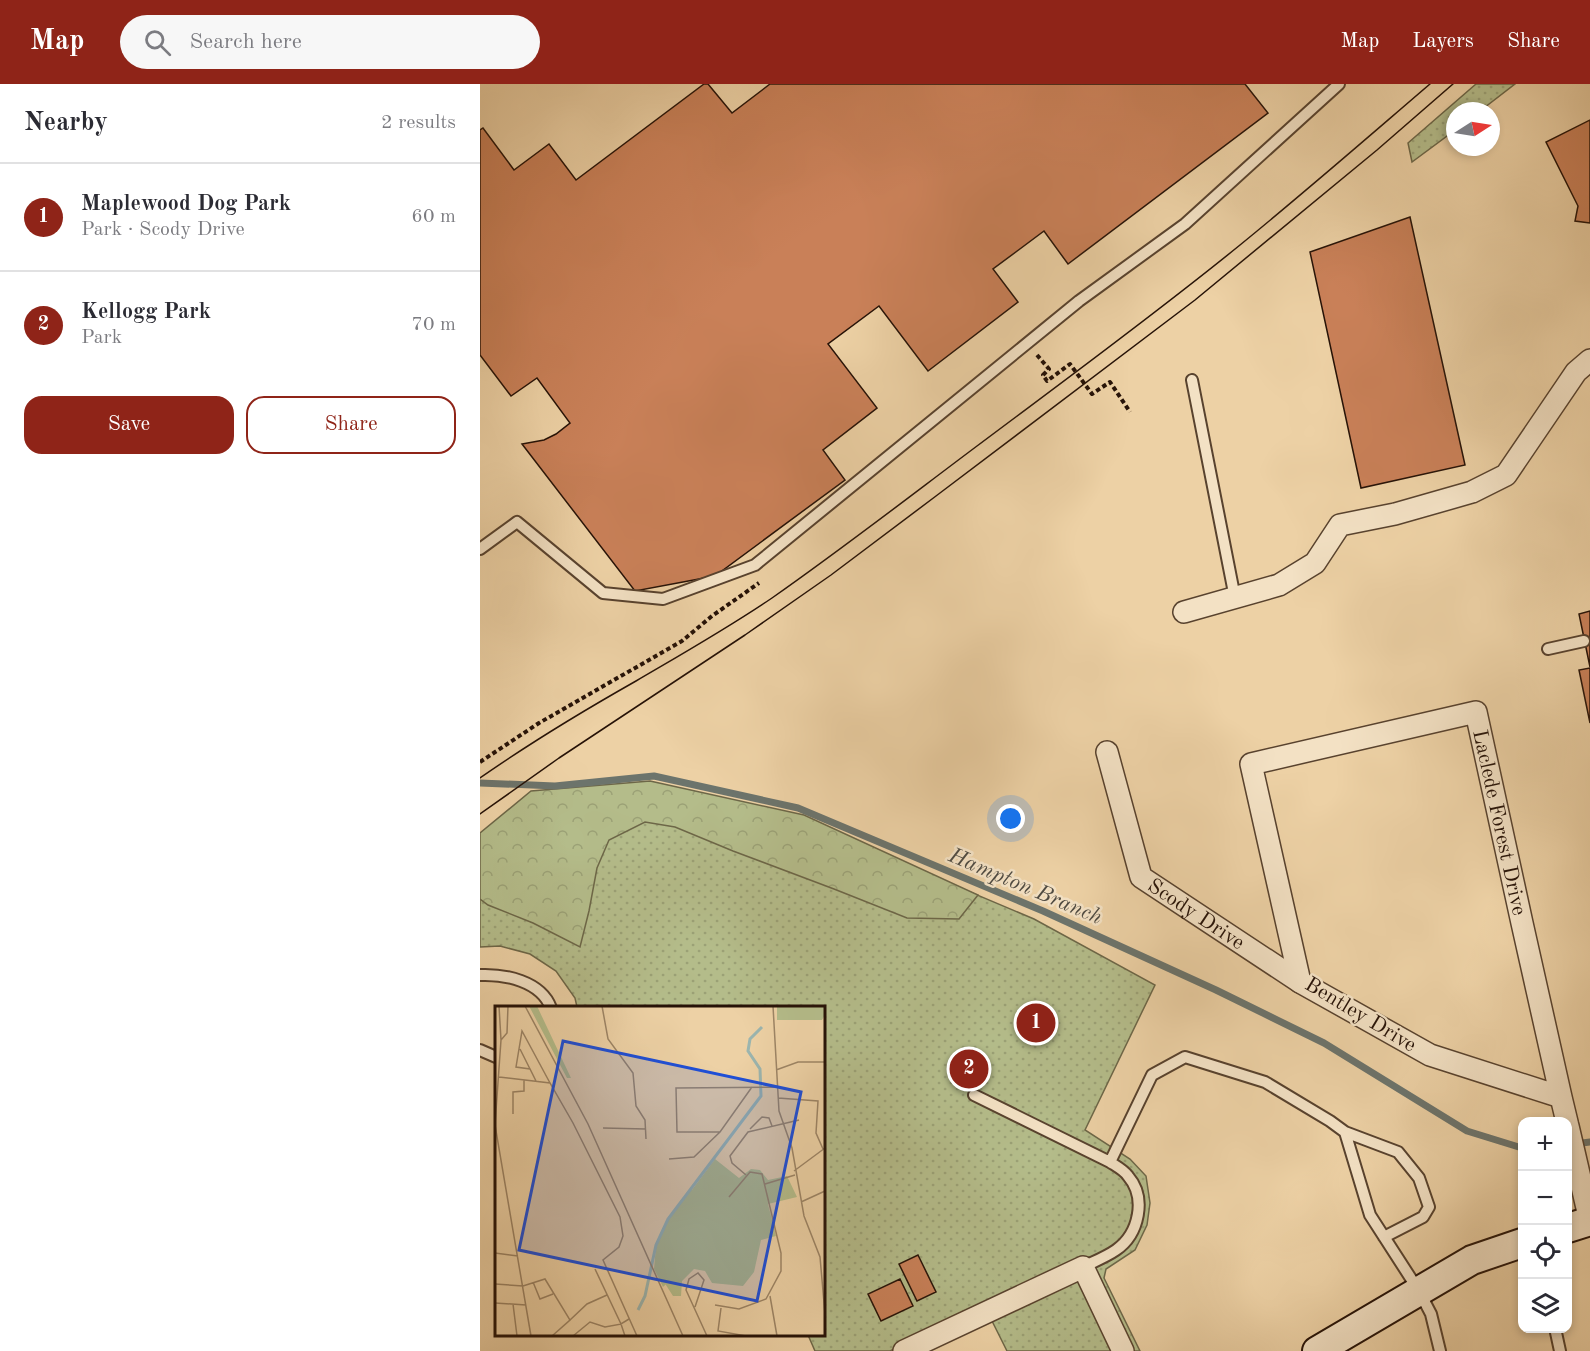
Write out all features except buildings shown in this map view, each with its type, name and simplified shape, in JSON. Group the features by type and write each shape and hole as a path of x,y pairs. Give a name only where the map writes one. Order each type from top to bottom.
{"street":[{"path":"1184,612 1279,585 1315,563 1340,525 1395,514 1472,492 1506,475 1576,372 1590,360"},
{"name":"Laclede Forest Drive","path":"1251,764 1476,711 1566,1117"},
{"name":"Scody Drive","path":"1107,752 1141,877 1300,982"},
{"name":"Bentley Drive","path":"1251,764 1300,982 1430,1055 1561,1097"},
{"path":"1572,1144 1590,1221 1572,1227"},
{"path":"1317,1351 1472,1260 1518,1245"},
{"path":"904,1351 1083,1268 1123,1351"}],"lane":[{"path":"480,549 517,522 603,592 663,599 755,565 1079,301 1185,224 1339,84"},
{"path":"1192,380 1235,598"},
{"path":"1548,649 1584,640"},
{"path":"480,975 517,979 536,989 550,1006"},
{"path":"480,1050 495,1057"},
{"path":"1110,1162 1152,1074 1185,1057 1265,1082 1345,1132 1398,1152 1419,1178 1429,1207 1423,1217 1384,1237"},
{"path":"974,1095 1110,1162 1128,1175 1136,1189 1140,1205 1129,1238 1116,1250 1083,1268"},
{"path":"1345,1132 1370,1215 1419,1291 1431,1314 1440,1351"},
{"path":"1556,1333 1560,1351"}],"path":[{"path":"1042,361 1049,369 1043,375 1047,381 1070,364 1092,394 1110,382 1130,412"},
{"path":"480,762 539,723 682,641 712,616 761,582 755,565"}],"green space":[{"path":"1476,84 1515,84 1492,102 1455,102"},
{"path":"1446,110 1446,137 1412,162 1408,143"},
{"path":"650,781 804,815 978,895 959,919 907,918 675,827 645,822 609,840 597,868 580,947 533,923 488,905 480,899 480,833 531,791"},
{"path":"535,796 807,823 1034,919 1155,985 1085,1130 1130,1159 1146,1176 1150,1203 1147,1225 1135,1250 1106,1269 1104,1278 1140,1351 1007,1351 984,1305 890,1351 815,1351 808,1336 825,1336 825,1006 577,1006 575,998 556,971 530,954 500,946 480,947 480,850"}],"waterway":[{"name":"Hampton Branch","path":"480,783 555,786 654,776 798,808 1043,911 1216,990 1324,1043 1467,1131 1518,1147"},
{"name":"Hampton Branch","path":"1575,1144 1590,1142"}],"tram line":[{"path":"480,778 596,704 739,620 824,561 1208,271 1288,206 1430,84"},
{"path":"480,814 559,758 831,575 1195,300 1377,150 1453,84"}],"place":[{"name":"Maplewood Dog Park","path":"1036,1023"},
{"name":"Kellogg Park","path":"969,1069"}]}
